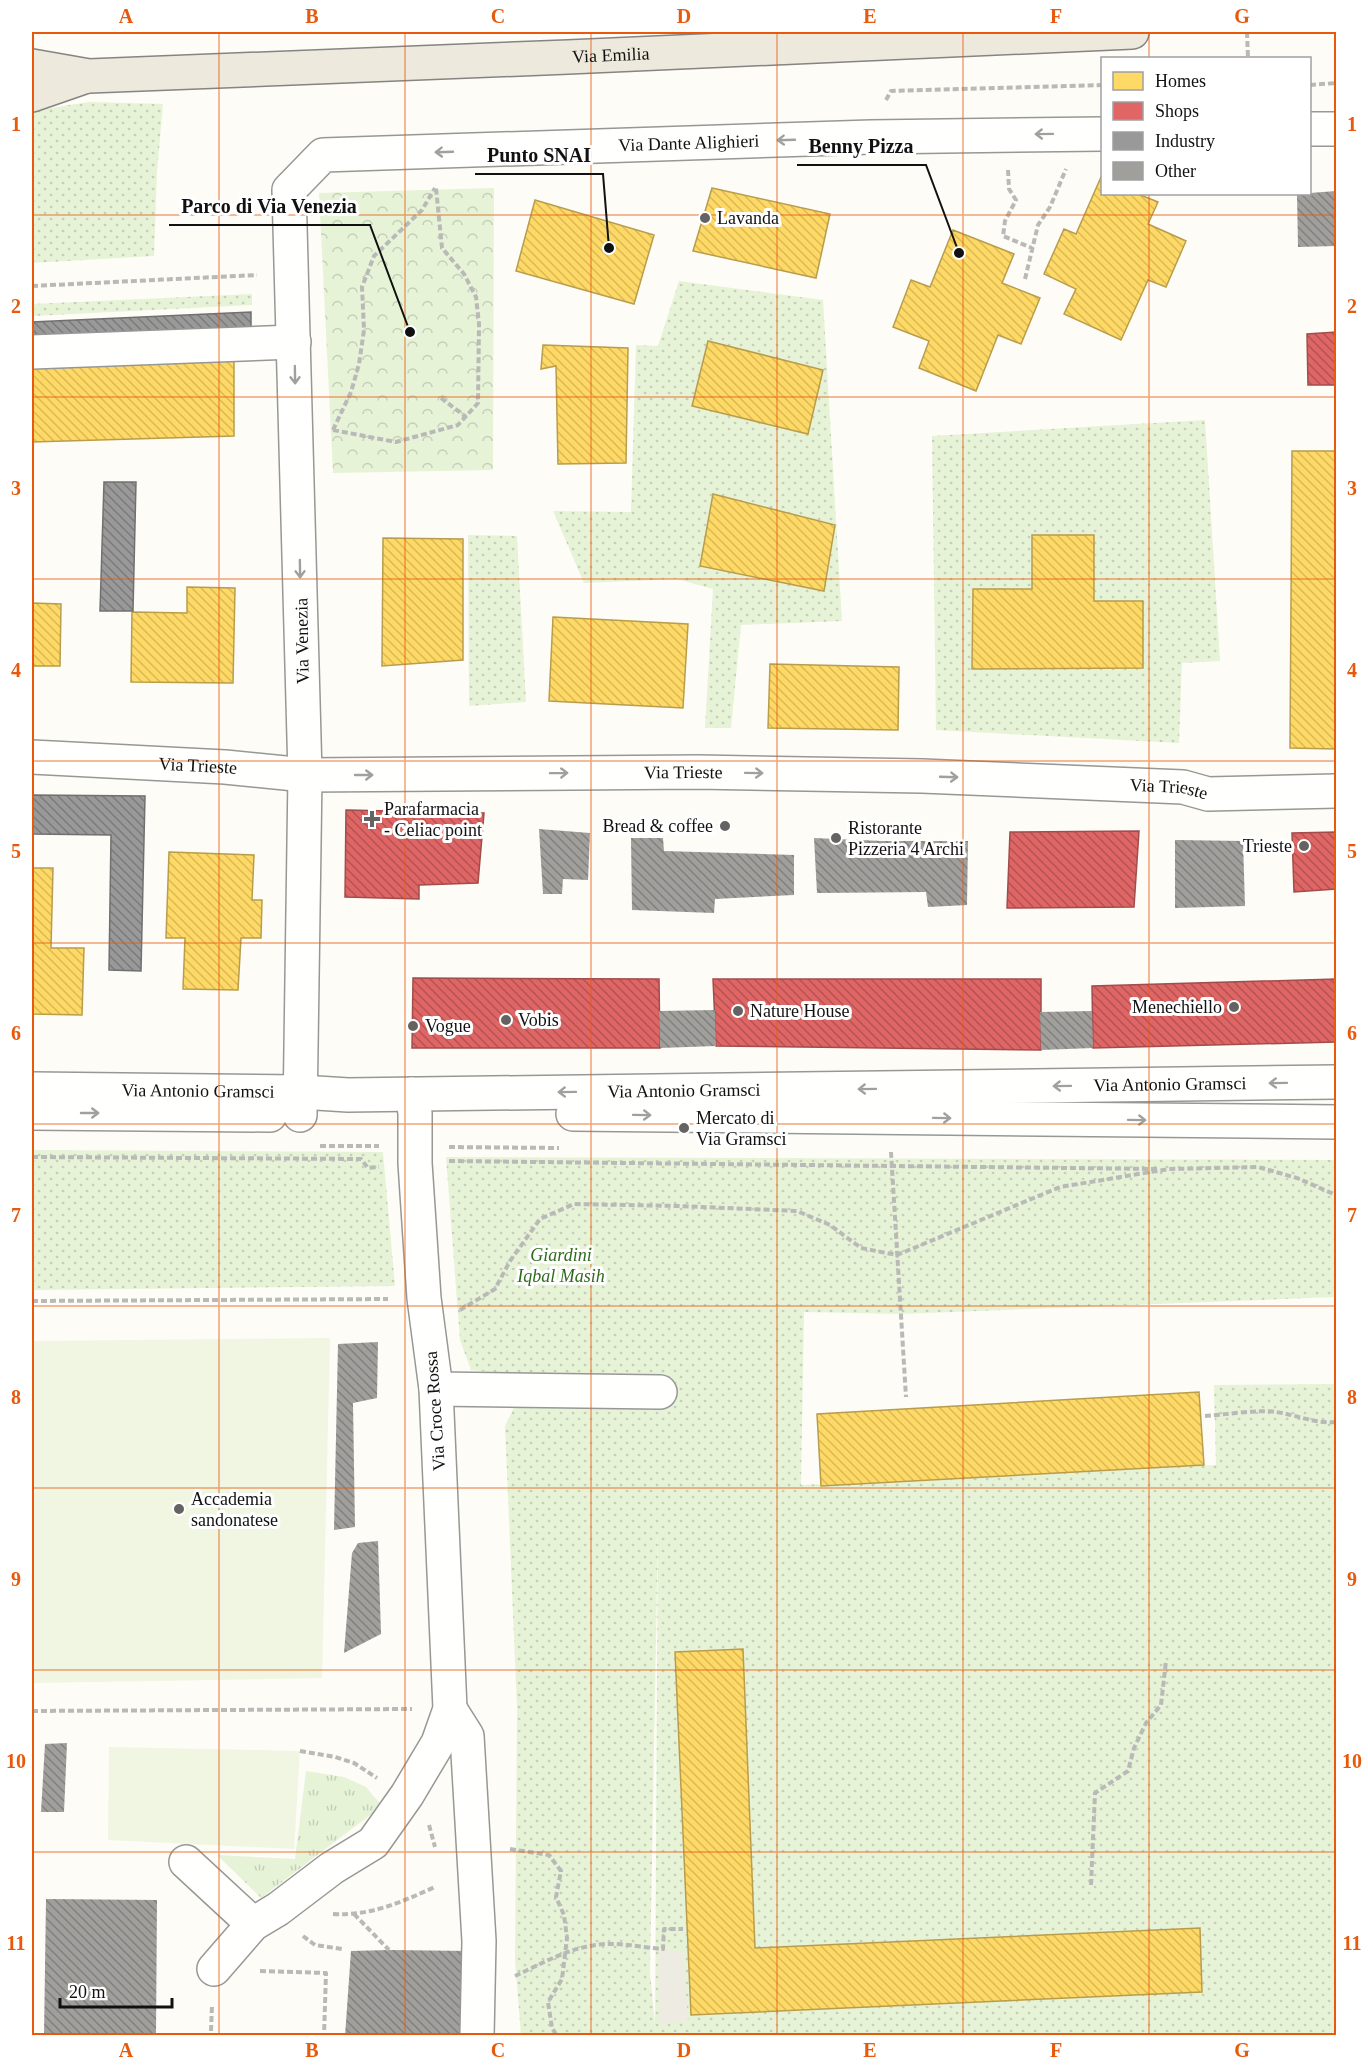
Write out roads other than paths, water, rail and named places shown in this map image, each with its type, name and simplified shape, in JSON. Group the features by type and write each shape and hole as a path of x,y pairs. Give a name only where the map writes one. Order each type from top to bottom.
{"main road":[{"name":"Via Emilia","path":"32,66 89,76 1132,32"},
{"name":"Via Emilia","path":"32,95 89,76"}],"street":[{"path":"1311,129 1336,129"},
{"name":"Via Dante Alighieri","path":"289,190 323,155 871,137 1101,134"},
{"name":"Via Venezia","path":"289,190 305,775 301,1103"},
{"path":"32,352 294,342"},
{"name":"Via Trieste","path":"32,757 225,767 305,775 710,772 933,776 1183,787 1208,794 1336,791"},
{"name":"Via Antonio Gramsci","path":"413,1104 1336,1082"},
{"name":"Via Antonio Gramsci","path":"32,1089 301,1103 1336,1122"},
{"name":"Via Antonio Gramsci","path":"32,1113 301,1103"},
{"name":"Via Croce Rossa","path":"413,1104 424,1298 436,1389 450,1709"},
{"path":"436,1389 660,1392"},
{"path":"450,1709 467,1736 479,1941 477,2036"},
{"path":"214,1969 265,1916 332,1868 373,1843 407,1795 438,1743 450,1709"},
{"path":"186,1862 265,1916"}],"place":[{"name":"Lavanda","path":"705,218"},
{"name":"Punto SNAI","path":"609,248"},
{"name":"Benny Pizza","path":"959,253"},
{"name":"Parco di Via Venezia","path":"410,332"},
{"name":"Parafarmacia - Celiac point","path":"372,819"},
{"name":"Bread & coffee","path":"725,826"},
{"name":"Ristorante Pizzeria 4 Archi","path":"836,838"},
{"name":"Trieste","path":"1304,846"},
{"name":"Menechiello","path":"1234,1007"},
{"name":"Nature House","path":"738,1011"},
{"name":"Vobis","path":"506,1020"},
{"name":"Vogue","path":"413,1026"},
{"name":"Mercato di Via Gramsci","path":"684,1128"},
{"name":"Accademia sandonatese","path":"179,1509"}],"park label":[{"name":"Giardini Iqbal Masih","path":"561,1265"}]}
